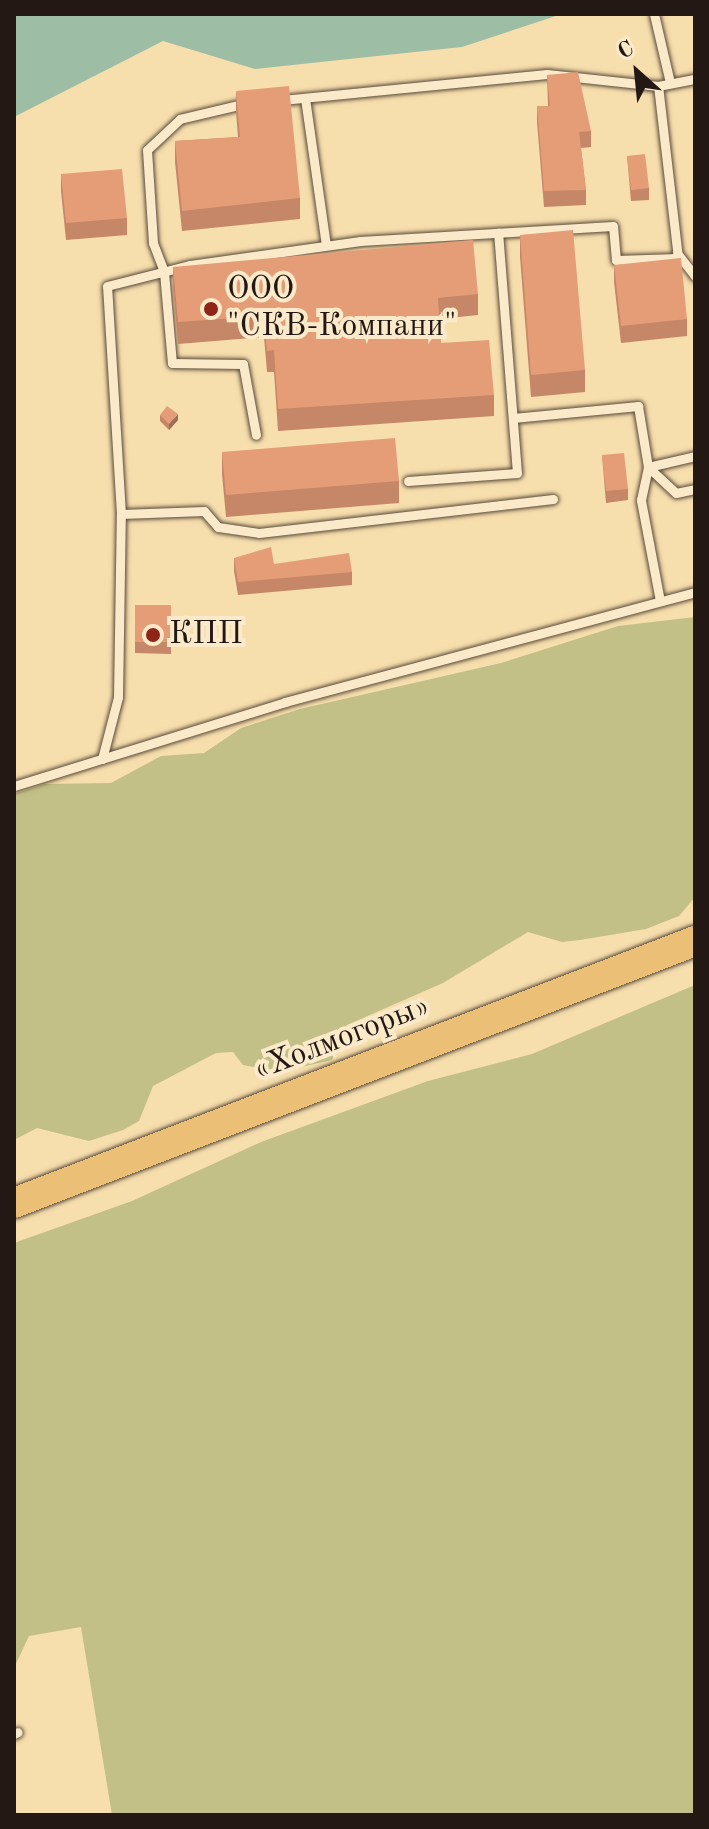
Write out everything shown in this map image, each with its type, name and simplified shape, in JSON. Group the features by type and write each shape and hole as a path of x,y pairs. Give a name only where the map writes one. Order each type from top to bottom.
{"highway":[{"name":"«Холмогоры»","path":"14,1203 695,941"}],"lane":[{"path":"654,14 670,83"},
{"path":"274,101 547,74 658,86 695,79"},
{"path":"102,759 118,697 121,514 107,286 164,272 326,245 613,226 616,260 678,258 658,86"},
{"path":"305,98 326,245"},
{"path":"256,435 243,364 172,363 164,272 153,243 147,150 180,119 258,102"},
{"path":"408,481 517,473 498,233"},
{"path":"677,253 695,276"},
{"path":"513,418 638,406 648,467 641,500 660,601"},
{"path":"648,467 695,456"},
{"path":"648,467 676,493 695,489"},
{"path":"121,514 204,511 218,527 259,533 553,499"},
{"path":"14,786 285,702 695,592"}],"shaded area":[{"path":"14,14 562,14 462,47 255,69 163,41 14,117"},
{"path":"695,617 695,897 679,916 646,929 562,942 528,932 443,983 347,1025 332,1060 279,1072 243,1065 233,1052 216,1053 153,1086 139,1121 123,1130 89,1141 37,1128 14,1140 14,794 45,784 111,783 161,756 204,753 241,728 300,709 501,663 618,626"},
{"path":"695,985 695,1815 112,1815 81,1627 29,1636 14,1668 14,1243 132,1201 261,1142 428,1081 532,1054"}],"building":[{"path":"578,72 591,131 579,132 586,190 544,191 537,106 550,106 547,75"},
{"path":"289,86 300,198 182,211 175,141 240,137 236,91"},
{"path":"645,154 649,188 631,190 627,156"},
{"path":"122,169 127,218 66,223 61,174"},
{"path":"573,230 585,370 531,375 520,235"},
{"path":"473,240 478,294 438,298 441,343 489,340 494,395 278,409 274,350 267,351 264,316 178,322 173,267"},
{"path":"681,258 687,319 621,326 614,265"},
{"path":"167,406 178,414 169,424 160,415"},
{"path":"395,438 399,481 226,495 222,452"},
{"path":"624,453 628,489 606,491 602,455"},
{"path":"271,547 274,564 349,553 352,572 238,582 234,558"},
{"name":"КПП","path":"135,605 171,605 171,642 135,642"}],"place":[{"name":"ООО \"СКВ-Компани\"","path":"211,309"},
{"name":"КПП","path":"153,635"}]}
